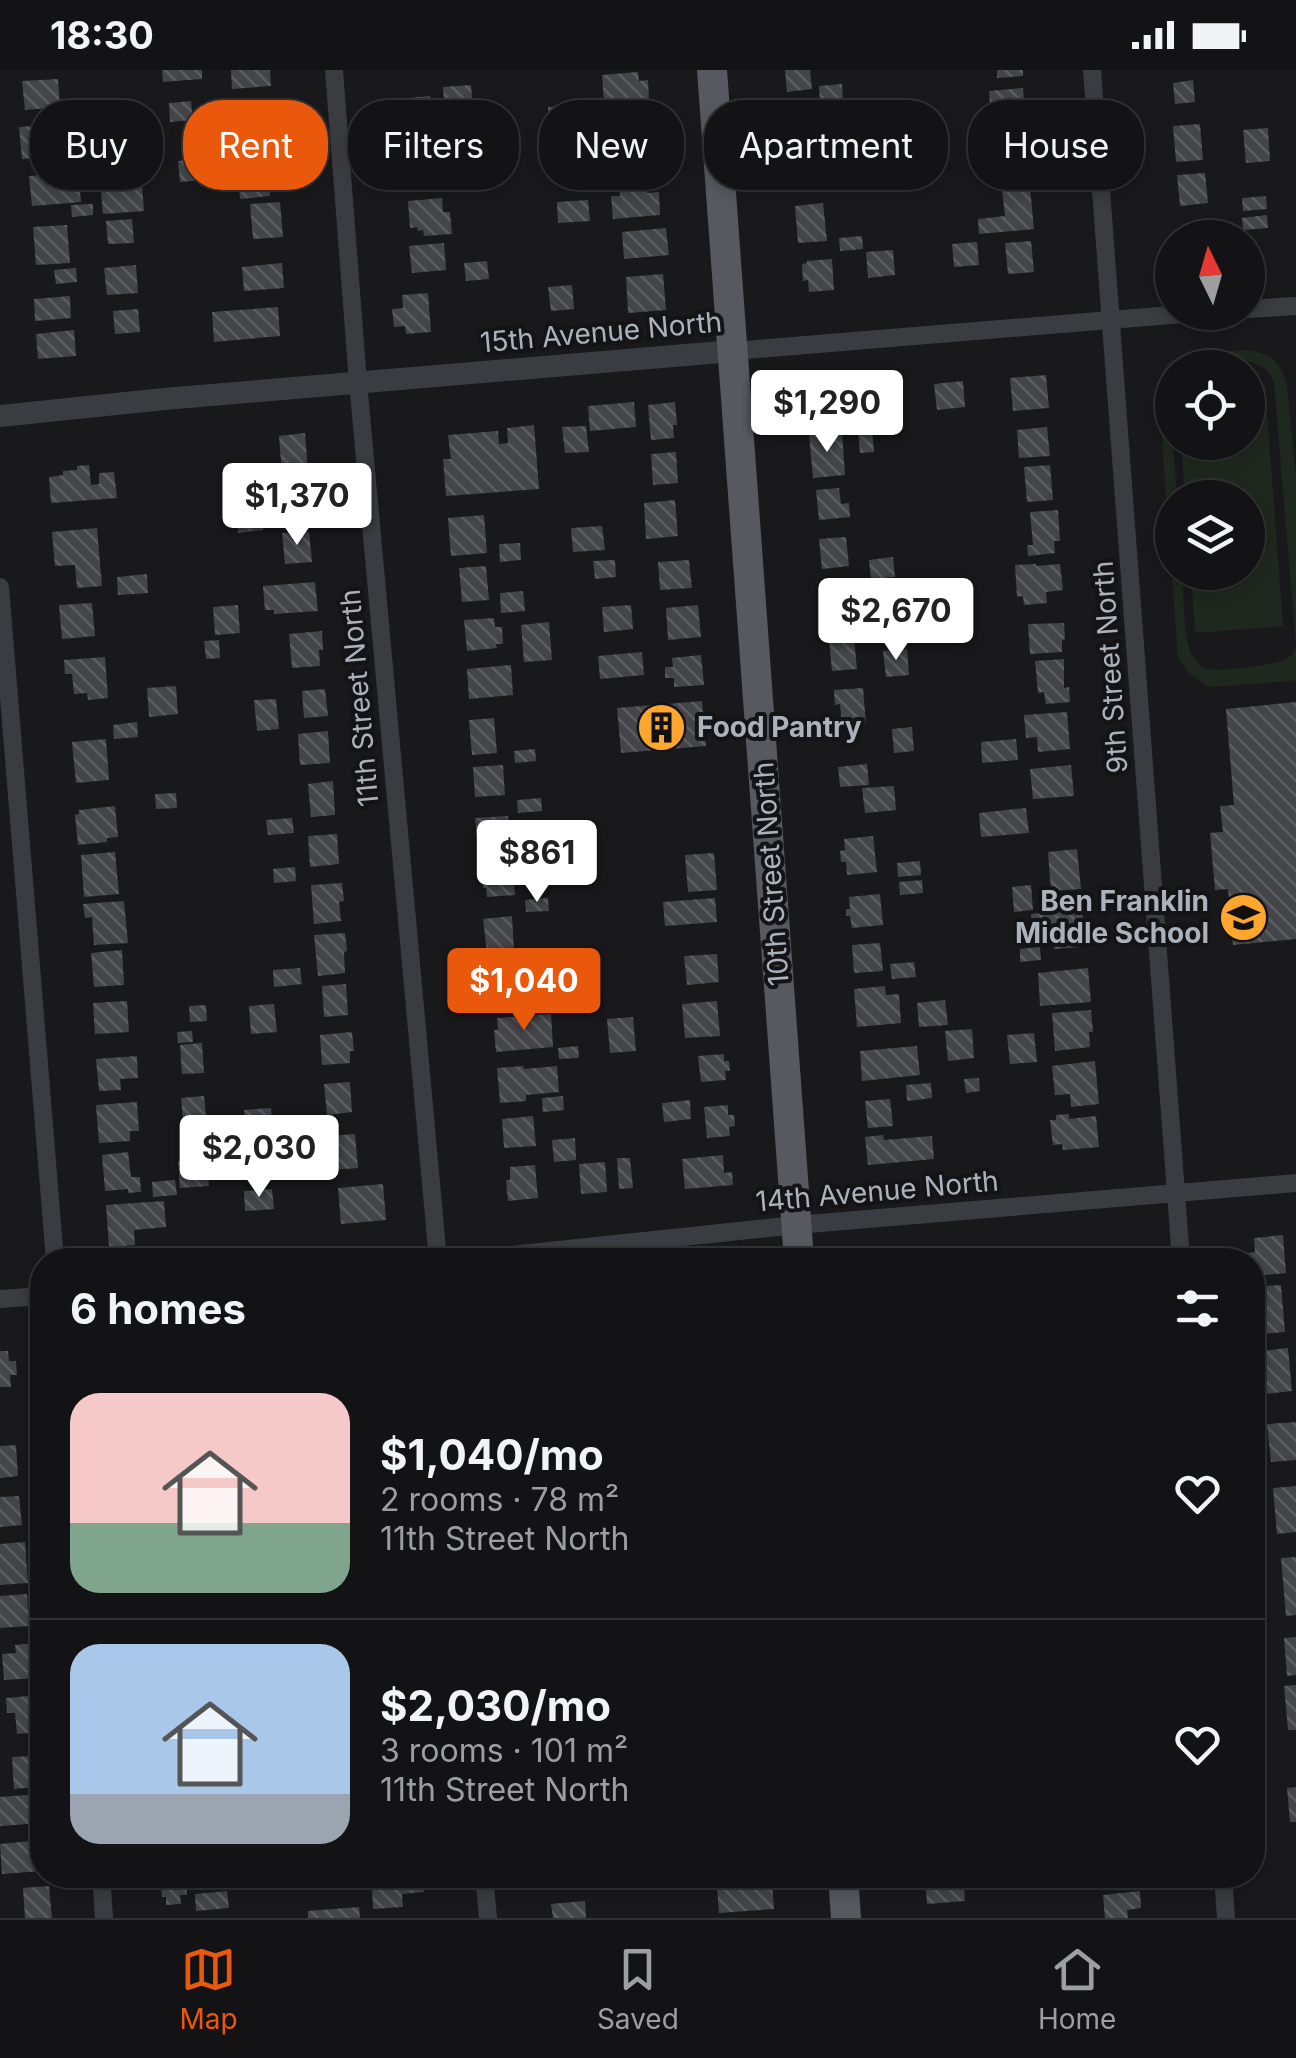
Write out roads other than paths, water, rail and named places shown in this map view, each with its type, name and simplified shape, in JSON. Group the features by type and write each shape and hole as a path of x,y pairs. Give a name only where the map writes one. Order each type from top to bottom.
{"main road":[{"name":"10th Street North","path":"712,70 798,1248"},
{"path":"844,1888 846,1918"}],"street":[{"name":"11th Street North","path":"334,70 358,382 437,1248"},
{"name":"9th Street North","path":"1092,70 1180,1248"},
{"path":"1265,309 1296,306"},
{"name":"15th Avenue North","path":"0,416 358,382 1155,316"},
{"path":"0,587 54,1248"},
{"name":"14th Avenue North","path":"578,1248 796,1225 1296,1183"},
{"path":"0,1300 30,1297"},
{"path":"101,1888 104,1918"},
{"path":"485,1888 488,1918"},
{"path":"1224,1888 1226,1918"}],"place":[{"name":"Food Pantry","path":"662,727"},
{"name":"Ben Franklin Middle School","path":"1244,917"}]}
